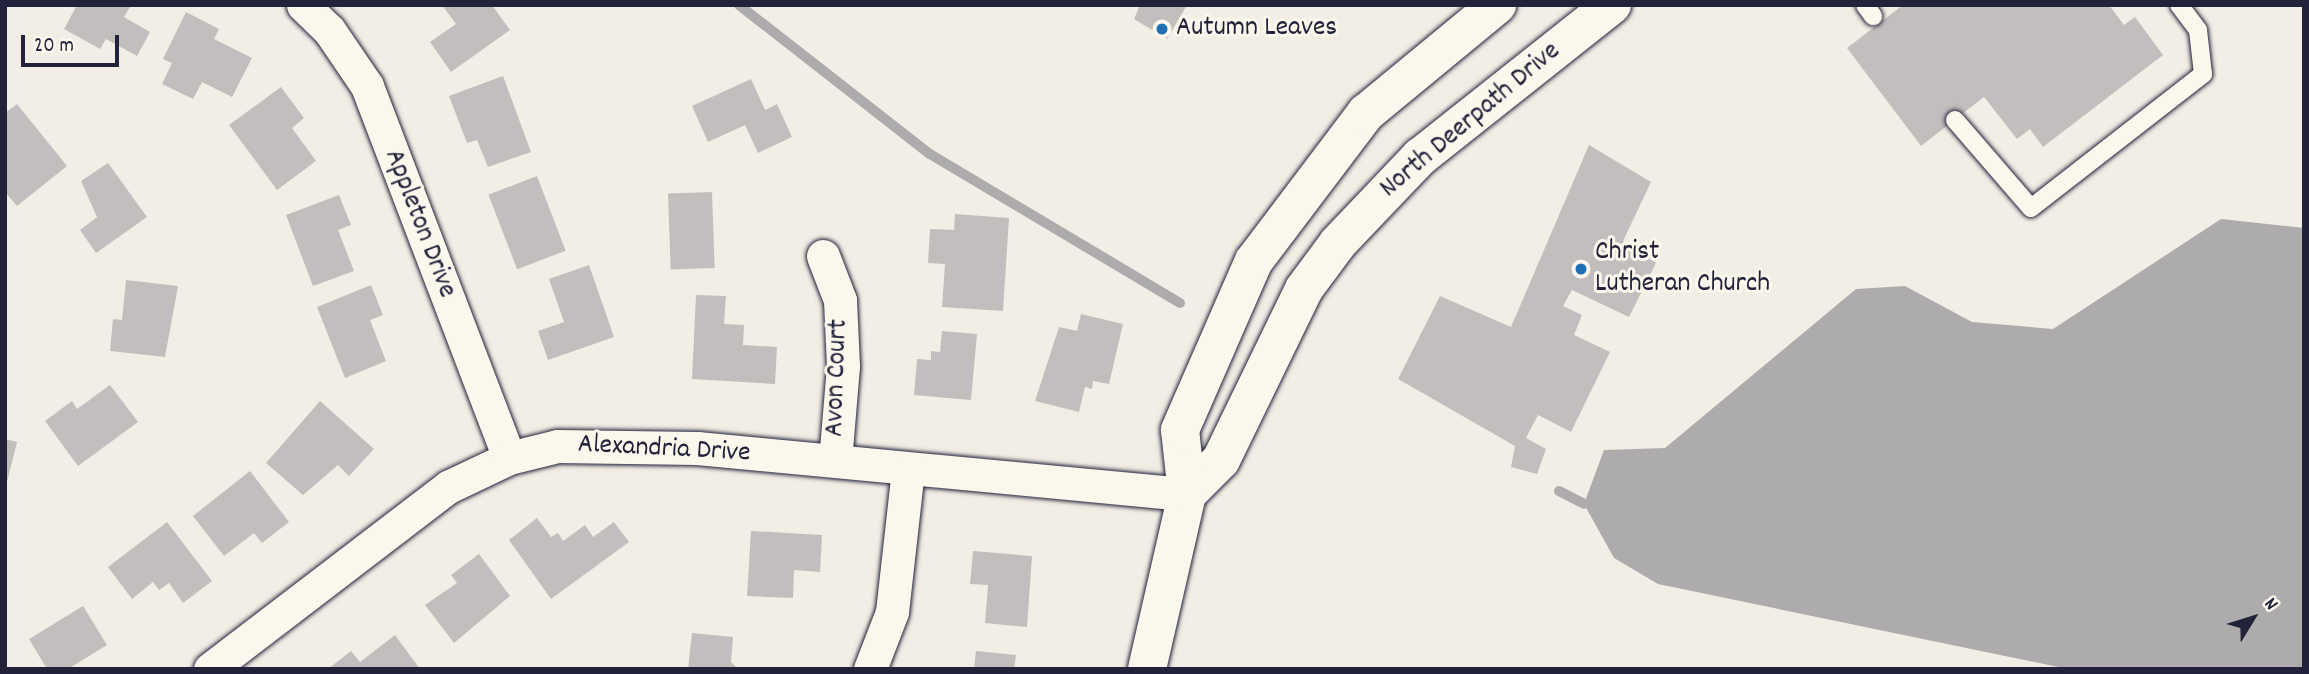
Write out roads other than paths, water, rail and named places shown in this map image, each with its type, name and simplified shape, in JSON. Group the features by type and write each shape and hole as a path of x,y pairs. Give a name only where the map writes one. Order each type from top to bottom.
{"street":[{"name":"Appleton Drive","path":"303,5 367,86 509,458"},
{"path":"1147,669 1186,494 1180,430 1213,344 1254,261 1367,113 1497,5"},
{"name":"North Deerpath Drive","path":"1186,494 1221,460 1298,301 1338,243 1419,157 1612,5"},
{"name":"Avon Court","path":"823,256 840,300 843,366 835,461"},
{"name":"Alexandria Drive","path":"217,667 448,488 509,458 590,442 835,461 1186,494"},
{"path":"870,669 892,612 908,469"}],"lane":[{"path":"1955,120 2031,208 2203,74 2198,30 2179,5"}],"waterway":[{"path":"739,5 930,154 1180,303"},
{"path":"1559,491 1584,504"}],"place":[{"name":"Autumn Leaves","path":"1162,29"},
{"name":"Christ Lutheran Church","path":"1581,269"}]}
